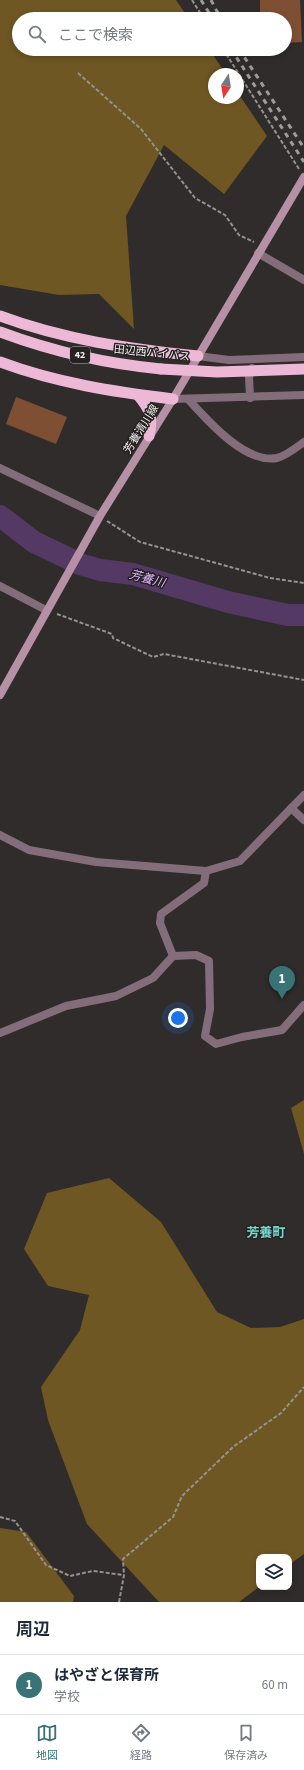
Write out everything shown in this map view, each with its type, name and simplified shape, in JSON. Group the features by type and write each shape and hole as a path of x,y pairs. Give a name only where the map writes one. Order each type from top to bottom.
{"highway":[{"path":"0,316 25,325 121,348 198,356"},
{"name":"田辺西バイパス","path":"0,332 18,338 131,366 217,372 304,369"},
{"path":"0,362 48,377 89,387 173,399"},
{"path":"138,395 151,412 152,421 149,436"}],"main road":[{"name":"芳養清川線","path":"0,695 95,524 173,399 304,177"}],"street":[{"path":"260,250 304,280"},
{"path":"198,356 229,360 304,357"},
{"path":"250,398 249,377 256,359"},
{"path":"173,399 250,398 304,395"},
{"path":"188,399 229,441 259,457 278,458 304,442"},
{"path":"0,468 100,516"},
{"path":"0,586 46,610"},
{"path":"0,835 29,850 89,861 206,871 240,861 304,795"},
{"path":"291,808 304,820"},
{"path":"173,956 160,923 162,914 204,883 206,871"},
{"path":"0,1033 66,1006 116,996 153,978 173,956 196,955 208,961 210,1009 205,1036 216,1044 242,1036 282,1030 304,1005"}],"path":[{"path":"192,0 200,12"},
{"path":"227,56 304,177"},
{"path":"78,73 141,129 195,198 225,215 239,235 260,250"},
{"path":"100,516 140,542 270,578 304,583"},
{"path":"46,610 112,634 113,638 153,657 164,654 304,680"},
{"path":"119,1602 124,1575 123,1559 173,1516 182,1496 233,1447 281,1413 304,1387"},
{"path":"0,1517 15,1521 46,1565 70,1576 93,1571 124,1575"}],"shaded area":[{"path":"0,0 176,0 184,12 12,12 12,56 214,56 222,68 208,68 208,104 244,104 244,102 267,136 224,194 164,145 126,216 134,329 99,294 59,295 0,285"},
{"path":"304,1100 304,1154 291,1108"},
{"path":"109,1178 161,1222 217,1312 251,1328 280,1327 304,1319 304,1554 292,1563 292,1554 256,1554 256,1589 239,1602 159,1602 87,1524 48,1420 41,1387 80,1330 89,1295 48,1286 24,1249 47,1193"},
{"path":"0,1528 26,1532 74,1596 73,1602 0,1602"}],"building":[{"path":"260,0 300,0 302,42 292,43 292,12 260,12"},
{"path":"16,397 67,417 56,444 6,424"}],"waterway":[{"name":"芳養川","path":"0,516 34,542 80,564 100,570 133,574 228,602 288,615 304,615"}],"railway":[{"path":"201,0 209,12"},
{"path":"211,0 217,12"},
{"path":"236,56 304,162"},
{"path":"244,56 304,148"}],"place":[{"name":"はやざと保育所","path":"282,999"}],"district":[{"name":"芳養町","path":"266,1233"}]}
